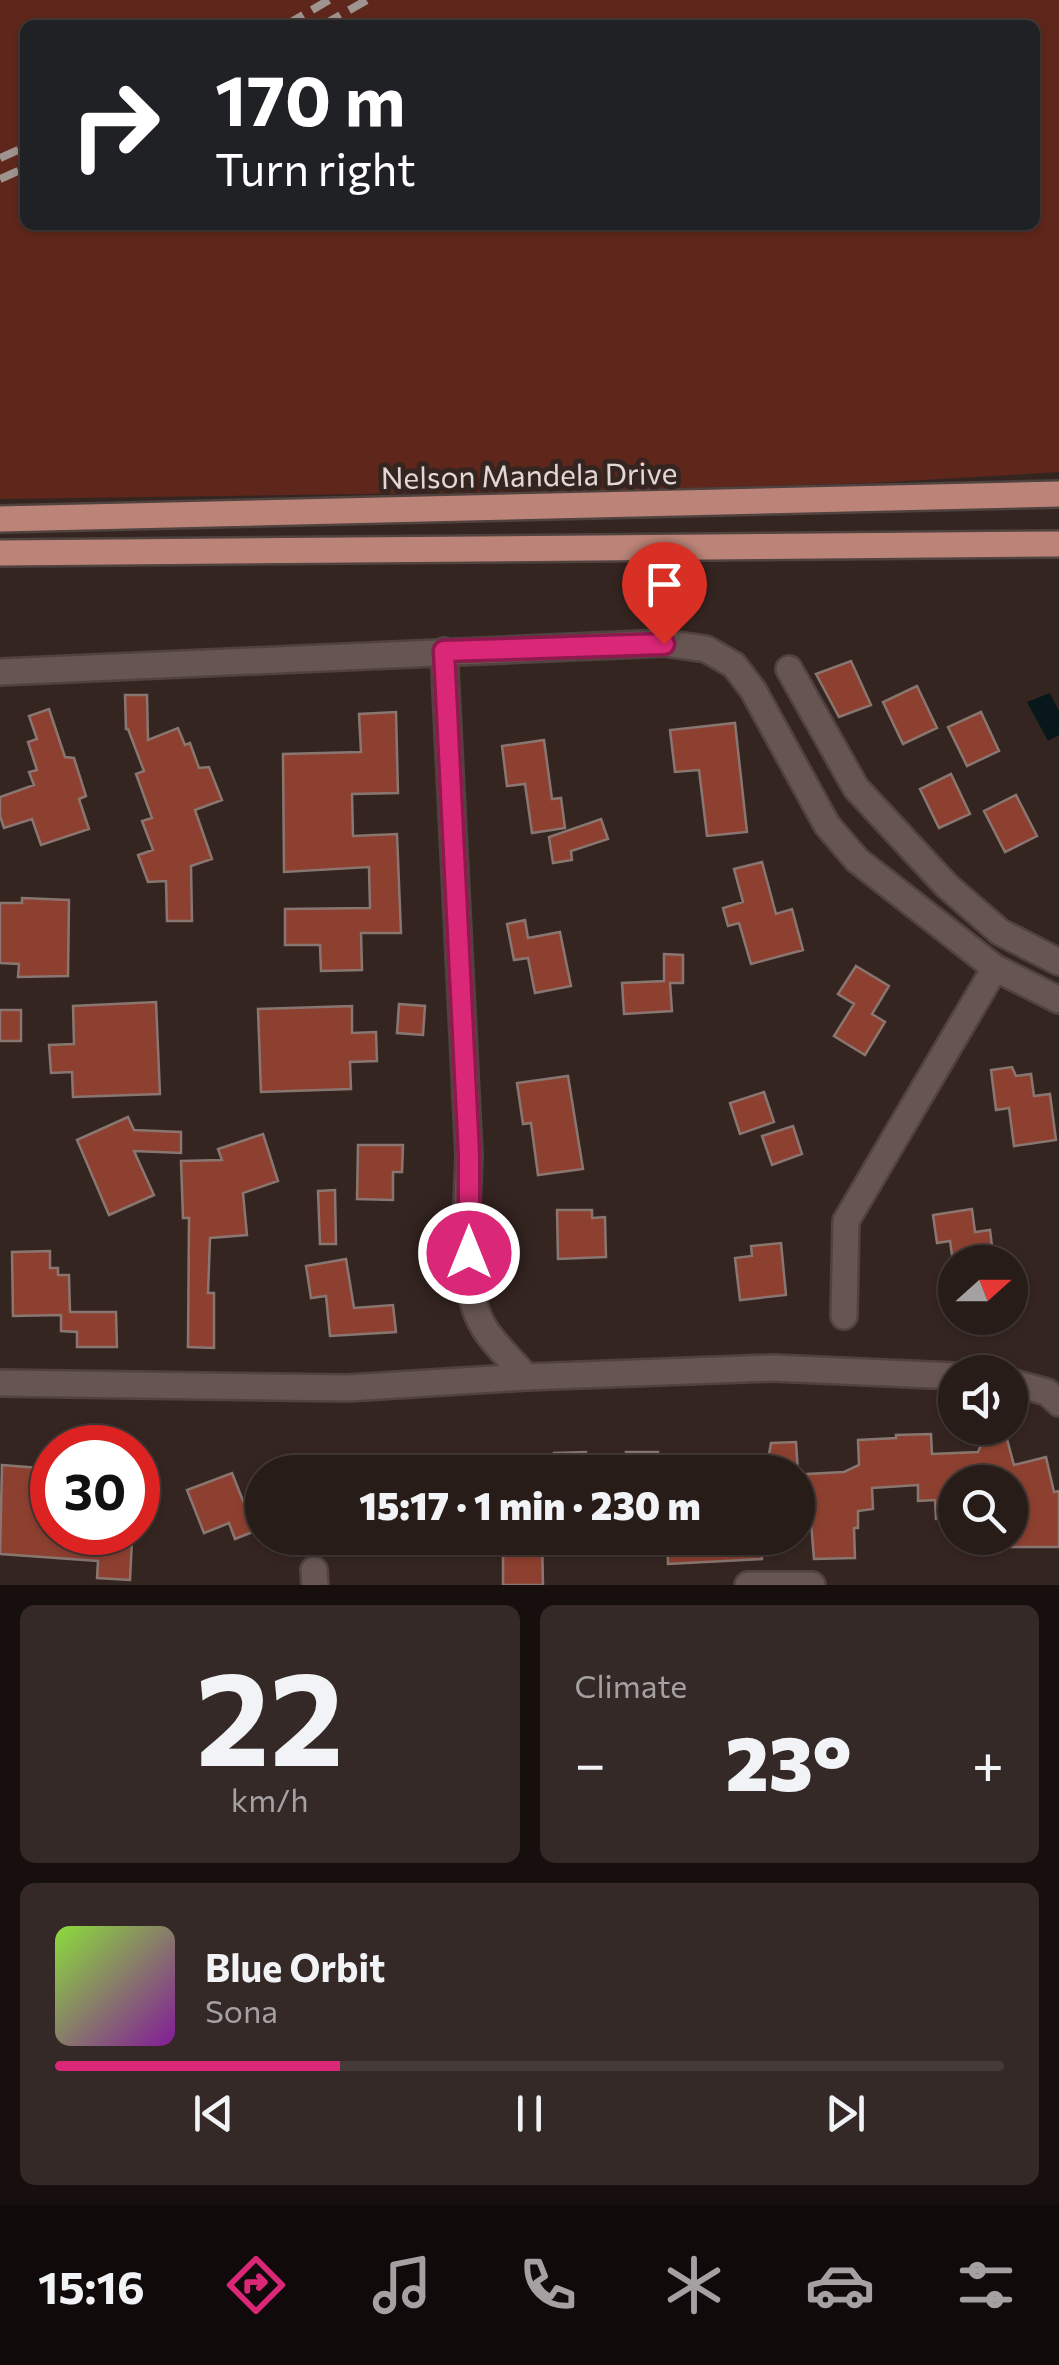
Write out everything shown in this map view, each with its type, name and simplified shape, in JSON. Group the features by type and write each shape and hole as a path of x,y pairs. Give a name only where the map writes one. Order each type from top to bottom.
{"main road":[{"name":"Nelson Mandela Drive","path":"0,519 1059,494"},
{"path":"0,553 1059,544"}],"street":[{"path":"0,672 444,651 664,644 706,649 734,665 753,690 826,825 857,860 995,968 1059,1000"},
{"path":"444,651 469,1155 472,1303 484,1327 526,1377"},
{"path":"789,669 856,788 946,885 1000,932 1059,962"},
{"path":"844,1316 846,1221 995,968"},
{"path":"0,1382 348,1388 773,1368 938,1375"},
{"path":"1028,1387 1047,1392 1059,1403"},
{"path":"748,1585 812,1585"}],"shaded area":[{"path":"0,0 1059,0 1059,472 871,483 0,499"},
{"path":"1050,693 1059,711 1059,735 1048,741 1027,702"}],"building":[{"path":"851,661 871,705 839,717 816,674"},
{"path":"917,686 937,728 903,744 883,702"},
{"path":"125,695 147,695 148,740 178,728 185,745 190,743 199,768 209,767 222,800 195,810 212,859 191,866 192,921 167,921 166,881 148,882 138,855 153,850 142,821 152,818 136,774 144,771 126,729"},
{"path":"49,709 65,757 74,758 86,796 79,799 89,829 41,845 32,819 4,828 0,797 34,785 29,772 37,770 28,742 37,739 29,716"},
{"path":"396,712 398,793 352,794 353,836 397,834 401,933 361,933 362,970 321,971 320,945 285,945 285,909 370,908 369,867 284,872 283,754 361,752 359,714"},
{"path":"981,712 999,751 967,766 948,727"},
{"path":"735,723 747,832 707,836 699,770 675,772 670,730"},
{"path":"544,740 552,799 561,798 565,828 532,833 525,784 507,786 502,746"},
{"path":"951,774 970,814 939,828 920,789"},
{"path":"1016,795 1037,836 1005,852 984,811"},
{"path":"601,819 608,839 571,851 572,860 553,863 549,837"},
{"path":"762,862 776,914 792,909 803,950 751,964 739,923 728,926 723,908 743,902 734,869"},
{"path":"22,898 69,900 68,976 18,977 19,964 0,963 0,903 22,903"},
{"path":"525,920 528,938 560,932 571,986 535,993 528,958 514,960 507,924"},
{"path":"664,954 683,955 683,983 670,983 672,1011 624,1014 622,983 664,981"},
{"path":"856,966 889,986 872,1014 885,1022 865,1055 834,1036 854,1004 838,994"},
{"path":"156,1002 160,1094 73,1097 72,1072 51,1073 49,1045 74,1044 73,1006"},
{"path":"399,1004 425,1006 423,1035 397,1033"},
{"path":"352,1006 352,1033 376,1032 377,1061 350,1062 351,1089 261,1092 258,1009"},
{"path":"0,1010 21,1010 21,1041 0,1041"},
{"path":"1012,1067 1016,1076 1031,1074 1034,1096 1050,1094 1056,1140 1014,1146 1009,1108 996,1110 991,1070"},
{"path":"568,1076 583,1169 538,1175 531,1123 523,1124 517,1083"},
{"path":"764,1092 774,1122 740,1134 730,1103"},
{"path":"128,1117 134,1130 181,1132 181,1153 134,1151 154,1195 109,1215 77,1140"},
{"path":"793,1126 802,1154 772,1165 762,1136"},
{"path":"263,1134 278,1181 243,1193 247,1235 210,1238 208,1293 214,1293 214,1348 188,1347 189,1218 183,1218 181,1161 222,1160 218,1149"},
{"path":"358,1145 403,1145 402,1172 393,1172 393,1200 357,1199"},
{"path":"335,1190 336,1244 320,1244 318,1191"},
{"path":"972,1209 975,1232 990,1230 992,1245 937,1243 933,1215"},
{"path":"557,1210 592,1210 592,1218 605,1217 606,1257 558,1259"},
{"path":"781,1243 786,1295 740,1300 735,1258 752,1256 751,1246"},
{"path":"50,1251 50,1268 58,1268 58,1275 69,1275 70,1312 116,1312 117,1347 77,1347 77,1332 61,1331 61,1315 13,1316 12,1252"},
{"path":"346,1259 354,1308 393,1305 396,1332 330,1336 326,1296 311,1298 306,1266"},
{"path":"931,1434 932,1454 978,1452 981,1445 1009,1445 1014,1465 938,1465 938,1519 935,1500 918,1501 918,1485 872,1488 873,1509 858,1511 855,1558 814,1559 815,1474 844,1472 859,1465 858,1440"},
{"path":"796,1442 797,1455 769,1455 771,1443"},
{"path":"586,1452 586,1455 554,1455"},
{"path":"626,1452 658,1452 658,1455"},
{"path":"1046,1457 1054,1492 1059,1491 1059,1547 1028,1547 1028,1465 1014,1465"},
{"path":"2,1465 30,1467 30,1555 131,1555 130,1580 97,1578 98,1561 0,1554"},
{"path":"232,1473 245,1506 245,1535 235,1539 229,1523 204,1533 187,1490"},
{"path":"503,1555 542,1555 543,1585 503,1585"},
{"path":"668,1555 762,1555 762,1559 668,1564"}],"railway":[{"path":"295,20 329,0"},
{"path":"332,20 367,0"},
{"path":"0,158 20,149"},
{"path":"0,179 20,170"}],"route":[{"path":"469,1253 469,1155 444,651 664,644"}]}
